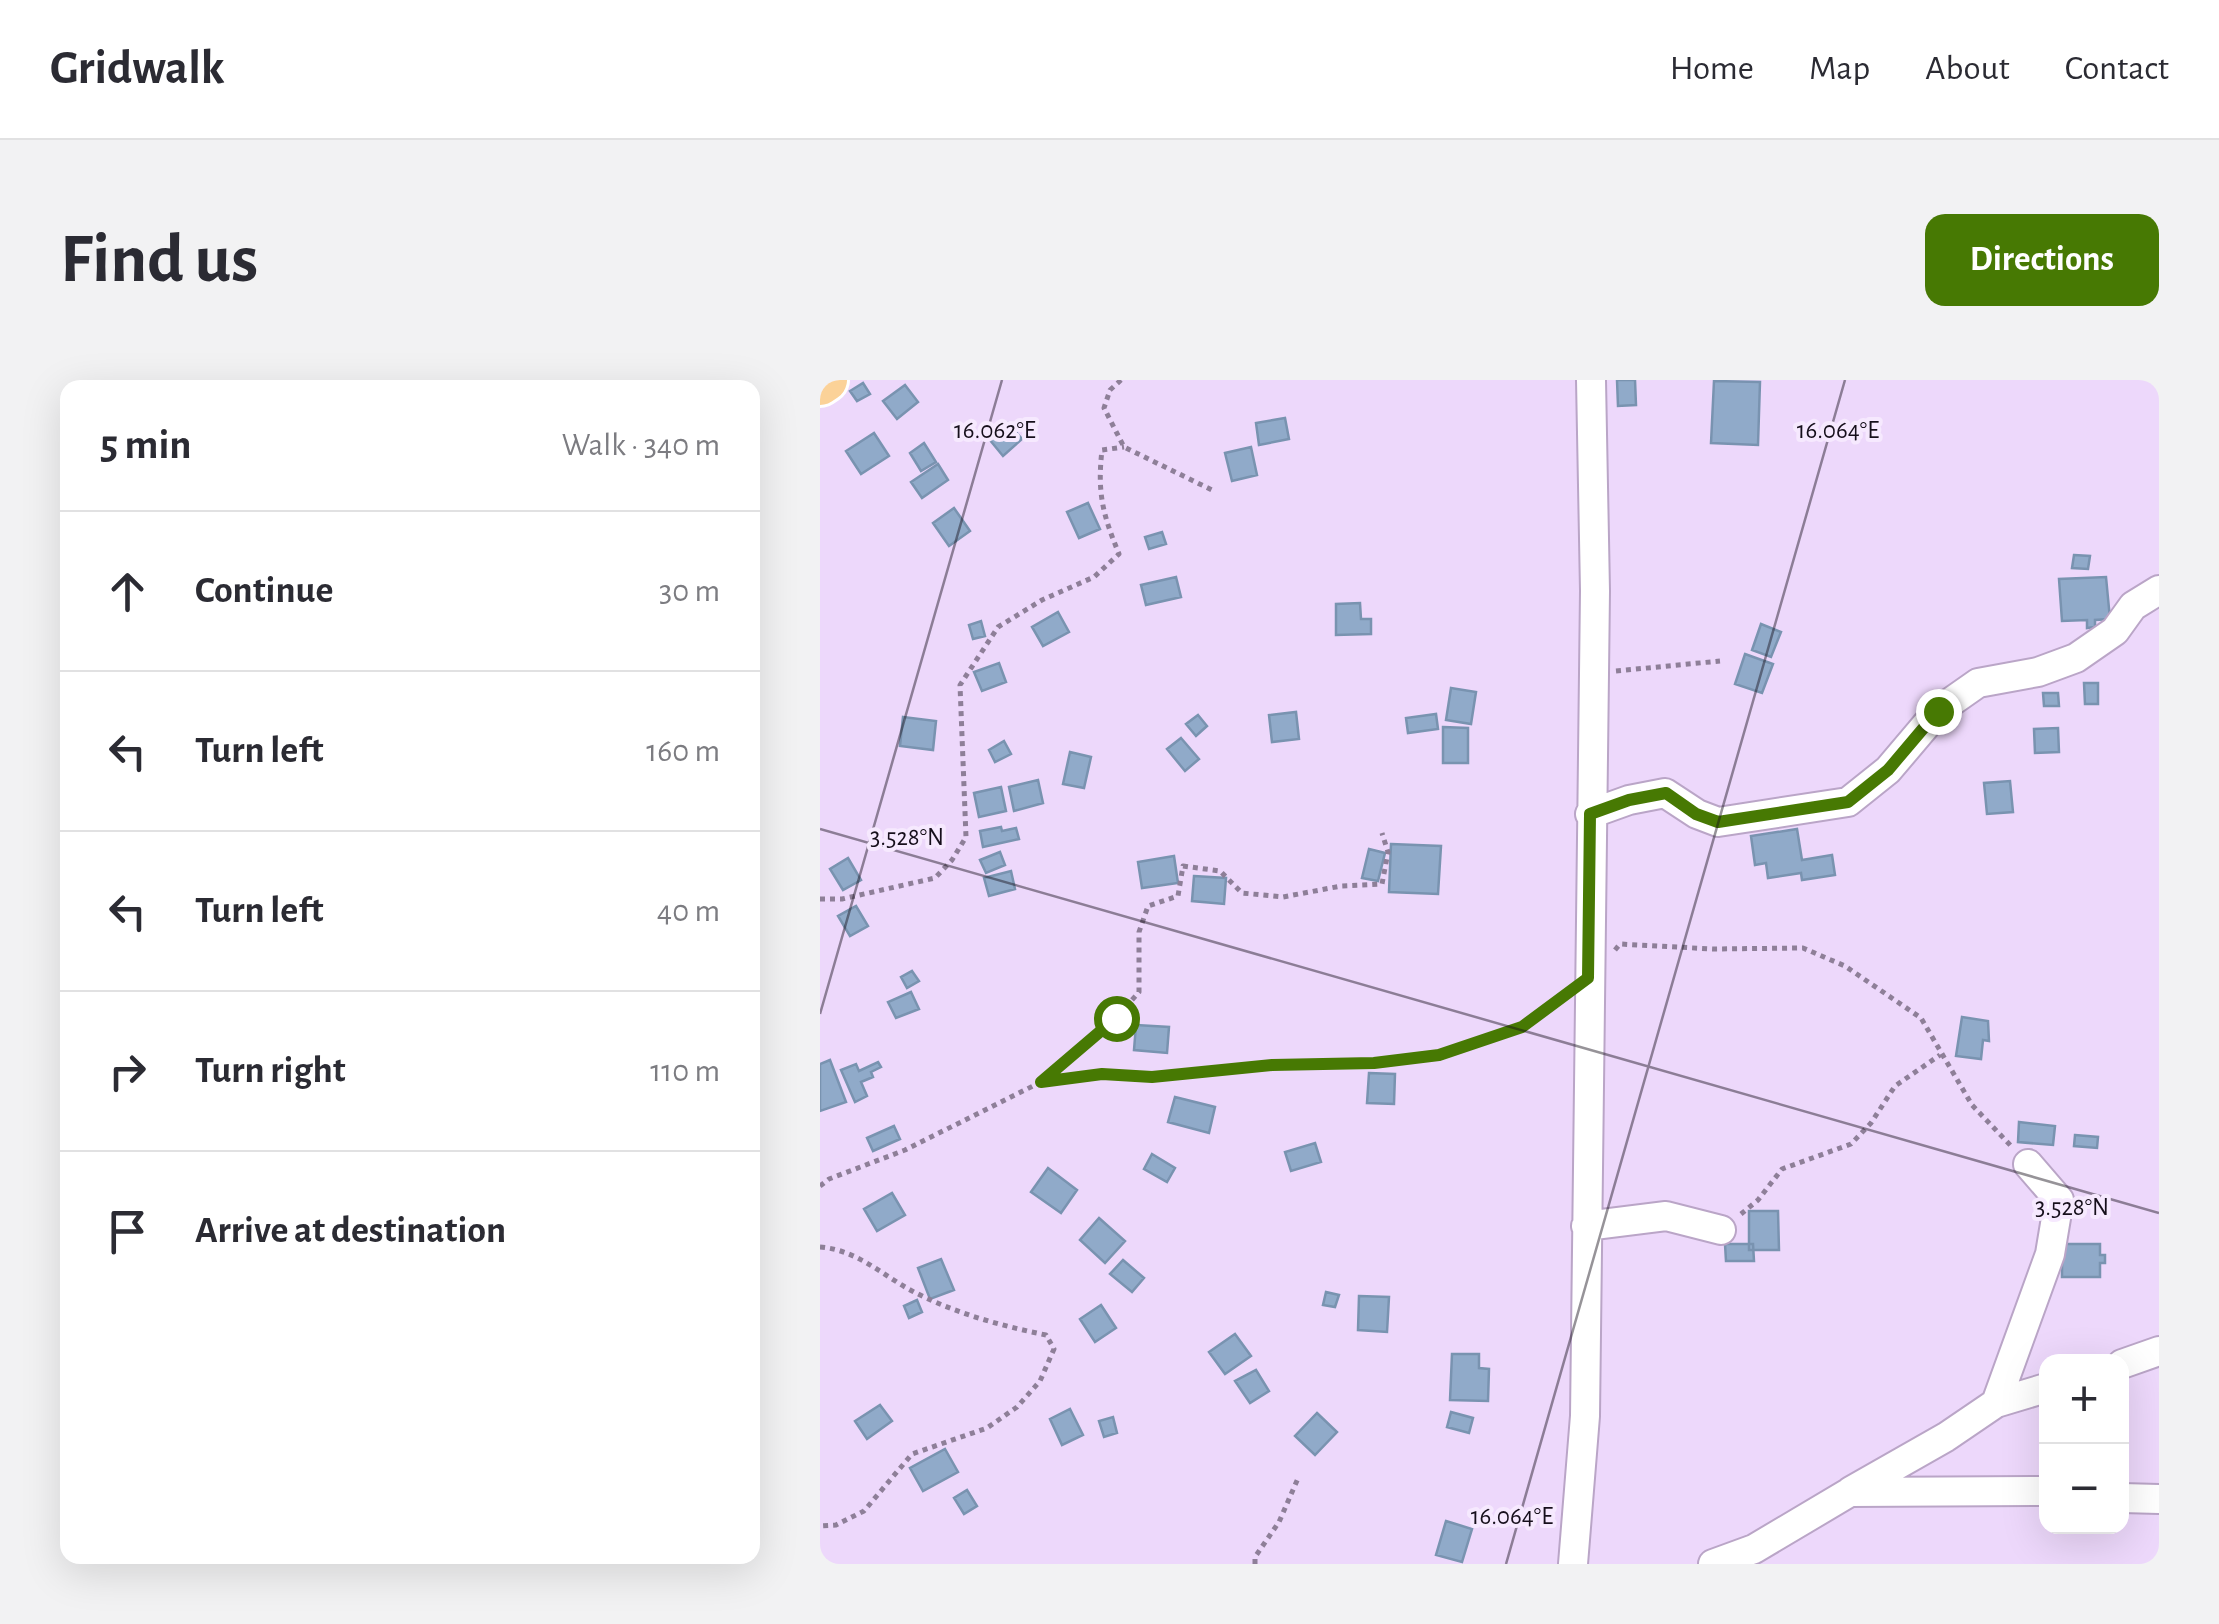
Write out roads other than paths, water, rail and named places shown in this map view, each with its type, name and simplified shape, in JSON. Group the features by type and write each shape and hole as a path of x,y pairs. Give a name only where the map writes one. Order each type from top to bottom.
{"street":[{"path":"1573,1564 1584,1416 1595,591 1591,380"},
{"path":"1590,814 1629,800 1666,793 1696,814 1718,822 1848,802 1888,770 1938,711 1978,683 2038,672 2076,658 2115,632 2133,606 2159,590"},
{"path":"1996,1402 2050,1254 2060,1200 2028,1164"},
{"path":"1586,1226 1666,1216 1721,1230"},
{"path":"2129,1362 2159,1351"},
{"path":"1712,1564 1754,1549 1946,1436 1996,1402 2039,1390"},
{"path":"1850,1492 2039,1491"},
{"path":"2129,1498 2159,1500"}]}
